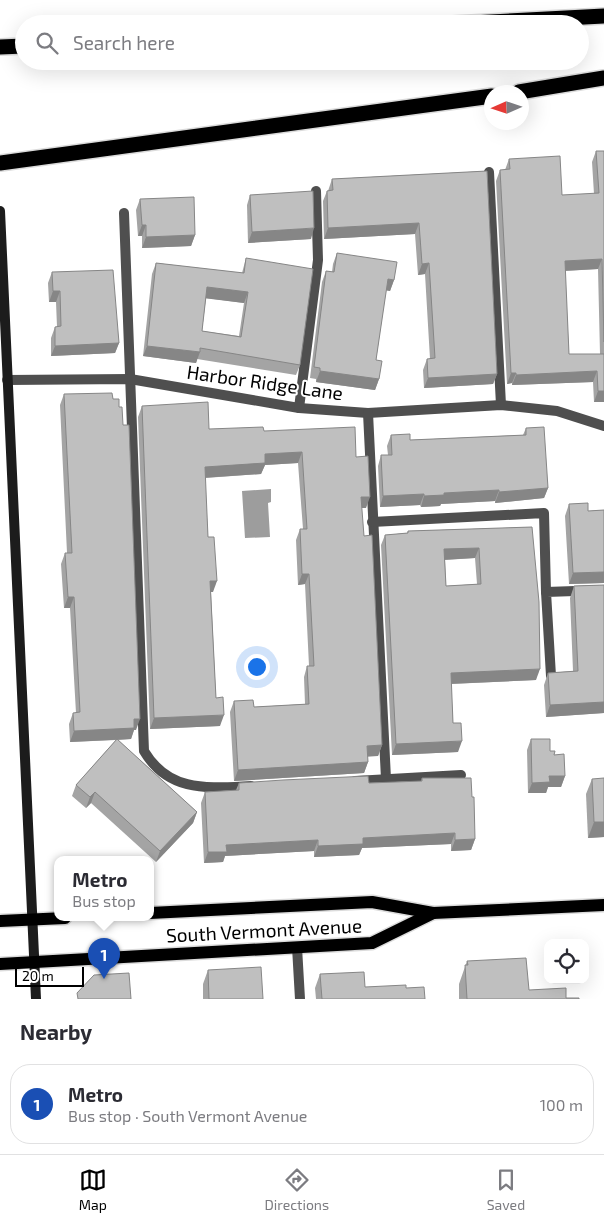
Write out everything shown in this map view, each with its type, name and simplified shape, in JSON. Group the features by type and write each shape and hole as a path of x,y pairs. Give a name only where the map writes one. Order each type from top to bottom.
{"highway":[{"path":"589,17 604,16"},
{"path":"0,47 15,46"},
{"path":"529,90 604,78"},
{"path":"0,163 484,97"}],"main road":[{"path":"0,211 36,999"},
{"name":"South Vermont Avenue","path":"154,913 372,902 433,913 604,905"},
{"name":"South Vermont Avenue","path":"0,964 372,943 433,913"},
{"path":"0,921 54,919"}],"lane":[{"path":"489,172 501,405"},
{"path":"299,408 318,260 316,191"},
{"path":"124,213 144,751 151,764 178,783 211,787 262,785"},
{"name":"Harbor Ridge Lane","path":"7,380 130,379 299,408 368,413 501,405 557,411 604,426"},
{"path":"368,413 386,779"},
{"path":"372,522 544,513 546,592 552,676"},
{"path":"546,592 604,590"},
{"path":"348,781 462,776"},
{"path":"297,947 300,999"}],"shaded area":[{"path":"271,489 271,502 268,503 270,537 245,538 242,491"}],"building":[{"path":"596,151 604,151 604,342 602,259 565,261 569,354 604,354 604,391 598,391 597,371 516,375 516,373 511,373 500,170 510,169 509,159 560,156 562,195 599,193"},
{"path":"487,171 497,374 428,378 427,359 435,358 429,263 422,264 419,223 328,228 327,191 333,190 332,179"},
{"path":"313,191 314,228 252,232 250,195"},
{"path":"194,197 195,235 146,237 146,225 142,225 140,199"},
{"path":"337,253 397,262 394,280 388,279 376,360 382,361 379,379 320,371 320,368 314,367 326,271 334,272"},
{"path":"246,258 313,269 300,365 200,348 200,352 147,346 156,263 244,273","holes":["207,287 248,292 241,337 202,331"]},
{"path":"113,270 119,343 55,346 55,327 61,326 60,291 53,291 52,272"},
{"path":"112,393 113,399 119,399 119,407 122,407 123,425 129,425 140,719 134,719 134,728 74,731 73,713 80,712 74,597 68,597 65,553 72,553 64,394"},
{"path":"208,402 209,429 263,427 264,431 355,427 356,457 368,456 370,497 361,497 364,536 372,535 382,745 367,746 368,762 238,770 234,701 253,700 254,707 309,704 307,666 314,666 309,574 302,574 300,529 307,529 302,452 265,454 265,463 205,467 208,537 214,537 217,581 210,581 216,698 223,697 224,715 154,718 142,406"},
{"path":"544,427 548,488 499,492 499,490 444,493 444,495 424,496 424,494 383,496 381,455 392,455 391,435 410,434 410,440 526,435 526,428"},
{"path":"588,503 588,511 604,510 604,572 573,573 569,504"},
{"path":"532,527 539,602 540,669 451,673 453,723 461,723 462,741 396,744 385,535 408,533 408,531","holes":["479,548 481,584 446,586 444,549"]},
{"path":"604,585 604,702 550,705 548,673 578,671 574,586"},
{"path":"117,739 197,812 160,851 95,792 90,797 76,785"},
{"path":"531,739 550,739 550,751 555,751 554,755 564,754 565,776 549,776 550,782 532,783"},
{"path":"368,776 369,783 422,781 422,778 471,778 472,797 474,797 475,839 455,840 455,833 363,838 363,844 318,846 318,840 226,845 227,852 208,852 205,792 239,790 239,783"},
{"path":"604,778 604,822 594,822 592,779"},
{"path":"526,958 529,990 566,988 566,998 579,999 467,999 465,965 468,965 467,961"},
{"path":"261,967 263,999 209,999 208,970"},
{"path":"364,972 365,987 406,985 406,988 424,987 425,999 322,999 320,974"},
{"path":"129,973 131,999 78,999 77,993 94,975"}],"place":[{"name":"Metro","path":"104,979"}]}
